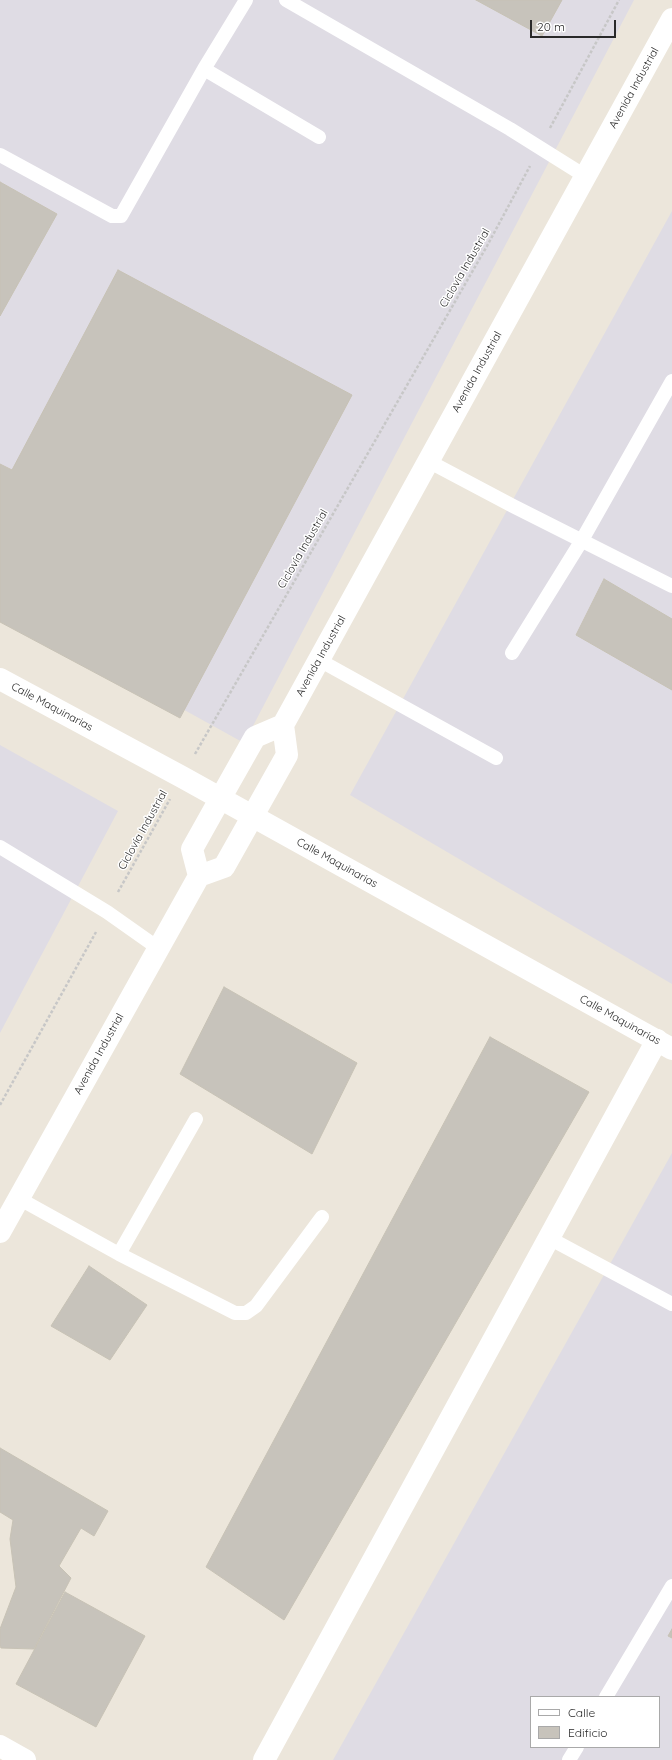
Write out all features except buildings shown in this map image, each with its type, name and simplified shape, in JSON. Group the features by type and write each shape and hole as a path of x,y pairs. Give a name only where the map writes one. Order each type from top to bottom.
{"street":[{"name":"Avenida Industrial","path":"283,725 672,19"},
{"name":"Calle Maquinarias","path":"0,679 182,777 664,1045"},
{"path":"283,725 286,755 224,867 198,876 192,849 220,798 255,737 283,725"},
{"name":"Avenida Industrial","path":"0,1232 198,876"},
{"path":"264,1760 549,1238 664,1045"},
{"path":"0,1746 25,1760"}],"lane":[{"path":"0,155 112,216 121,216 204,69 246,0"},
{"path":"286,0 540,148 585,176"},
{"path":"204,69 319,137"},
{"path":"512,653 582,540 672,381"},
{"path":"428,461 513,506 672,586"},
{"path":"319,660 496,758"},
{"path":"0,847 107,912 158,948"},
{"path":"119,1254 196,1119"},
{"path":"18,1198 119,1254 235,1313 246,1313 256,1306 322,1217"},
{"path":"549,1238 672,1304"},
{"path":"607,1696 672,1586"},
{"path":"569,1760 576,1748"}],"path":[{"name":"Ciclovía Industrial","path":"0,1105 182,777 483,253 619,0"}],"shaded area":[{"path":"0,0 634,0 244,743 0,608"},
{"path":"672,211 672,984 350,795"},
{"path":"0,745 118,811 0,1033"},
{"path":"672,1153 672,1760 333,1760"}]}
